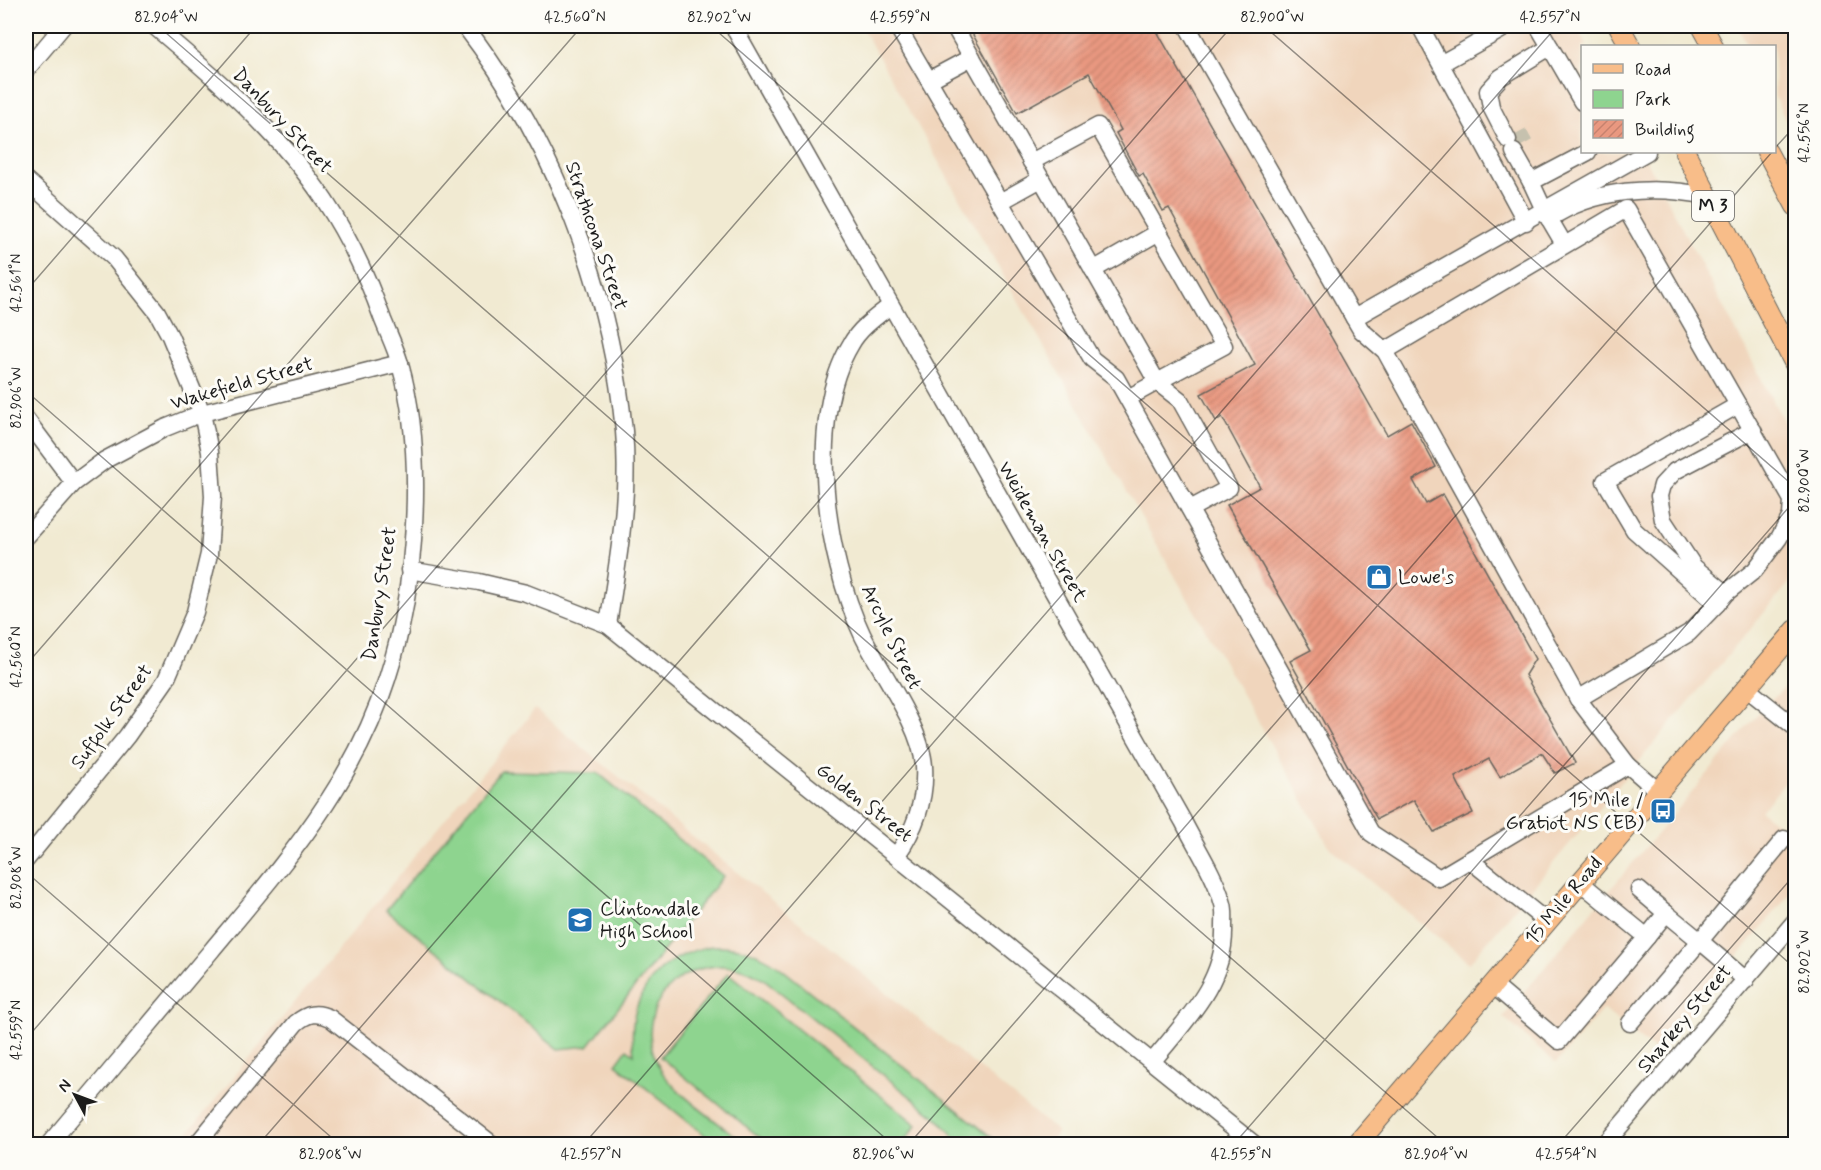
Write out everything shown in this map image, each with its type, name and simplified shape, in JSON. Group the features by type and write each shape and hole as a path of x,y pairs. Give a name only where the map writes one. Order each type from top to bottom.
{"main road":[{"path":"1618,26 1629,45"},
{"path":"1702,26 1712,45"},
{"name":"M 3","path":"1686,153 1796,366"},
{"path":"1768,153 1791,185 1796,206"},
{"name":"15 Mile Road","path":"1357,1144 1796,630"}],"street":[{"path":"26,70 63,26"},
{"name":"Danbury Street","path":"49,1144 250,904 326,805 371,722 387,678 400,628 409,570 415,498 414,445 400,363 361,262 308,176 252,114 201,65 154,26"},
{"name":"Strathcona Street","path":"465,26 505,82 546,155 590,270 614,362 624,432 625,488 622,535 608,625"},
{"name":"Weideman Street","path":"733,26 1183,820 1216,885 1224,906 1221,960 1211,987 1152,1062"},
{"path":"897,26 1092,359 1116,378 1128,398 1371,833 1439,878 1628,765"},
{"path":"954,26 1157,382 1180,400 1229,488 1190,510"},
{"path":"1187,26 1361,330 1385,351 1578,699 1628,765 1658,791"},
{"path":"1420,26 1526,222"},
{"path":"1442,63 1508,26"},
{"path":"1538,26 1581,100"},
{"path":"1462,104 1488,91 1501,77 1550,47"},
{"path":"929,80 972,57"},
{"path":"1488,91 1491,107 1514,145 1564,244"},
{"path":"1031,162 1098,126 1224,346 1128,398"},
{"path":"1531,182 1586,153"},
{"path":"1547,214 1645,153"},
{"path":"1000,202 1041,178"},
{"name":"Suffolk Street","path":"26,180 114,258 157,312 170,336 202,413 210,452 213,496 209,554 195,612 166,680 127,736 26,860"},
{"path":"1354,318 1526,222 1547,214 1602,195 1667,190 1707,196"},
{"path":"1385,351 1626,209 1792,500 1791,516 1779,538 1755,570 1721,598 1689,633 1578,699"},
{"path":"1093,270 1159,232"},
{"name":"Arcyle Street","path":"890,306 866,325 851,343 840,367 830,402 826,478 834,554 842,582 864,637 917,738 924,764 923,793 914,824 897,855"},
{"name":"Wakefield Street","path":"26,537 74,483 105,460 140,440 202,413 400,363"},
{"path":"1721,598 1634,530 1605,481 1738,405"},
{"path":"26,419 74,483"},
{"path":"1721,598 1694,567 1663,520 1659,496 1662,485 1675,471 1753,430"},
{"name":"Golden Street","path":"409,570 526,593 608,625 1254,1144"},
{"path":"1746,688 1796,728"},
{"path":"1630,1023 1784,839"},
{"path":"1470,860 1547,922"},
{"path":"1580,882 1647,937"},
{"path":"1638,890 1746,980"},
{"path":"1493,985 1559,1041 1666,913"},
{"name":"Sharkey Street","path":"1605,1144 1796,920"},
{"path":"196,1144 296,1023 305,1016 313,1014 322,1014 330,1018 492,1144"}],"shaded area":[{"path":"861,26 1576,26 1586,45 1581,45 1581,153 1643,153 1795,443 1795,576 1469,963 1330,848"},
{"path":"1737,26 1795,26 1795,139 1776,100 1776,45 1747,45"},
{"path":"1795,676 1795,771 1761,811 1795,839 1795,888 1657,1052 1603,1009 1556,1063 1503,1017 1752,721"},
{"name":"Clintondale High School","path":"535,709 1058,1132 1047,1144 179,1144"}],"green space":[{"path":"501,771 598,773 723,876 588,1046 559,1049 386,910"},
{"path":"712,946 746,950 777,965 1000,1144 957,1144 952,1134 937,1118 765,980 742,969 718,966 696,971 676,981 661,997 652,1017 651,1040 658,1065 673,1086 746,1144 716,1144 616,1064 627,1049 634,1054 635,1015 640,998 649,983 675,959 692,951"},
{"path":"728,973 917,1125 902,1144 768,1144 660,1057"}],"building":[{"path":"968,26 1154,26 1387,435 1411,421 1436,467 1413,480 1426,504 1443,494 1535,659 1525,675 1575,763 1555,773 1542,753 1500,777 1489,759 1455,777 1473,813 1434,832 1414,800 1377,819 1290,661 1311,650 1227,505 1260,487 1222,417 1216,421 1201,394 1255,365 1169,208 1163,211 1143,174 1139,176 1116,133 1121,130 1089,73 1017,113"}],"tunnel":[{"path":"1519,133 1525,144"}],"place":[{"name":"Lowe's","path":"1379,577"},
{"name":"15 Mile / Gratiot NS (EB)","path":"1663,811"},
{"name":"Clintondale High School","path":"580,920"}]}
